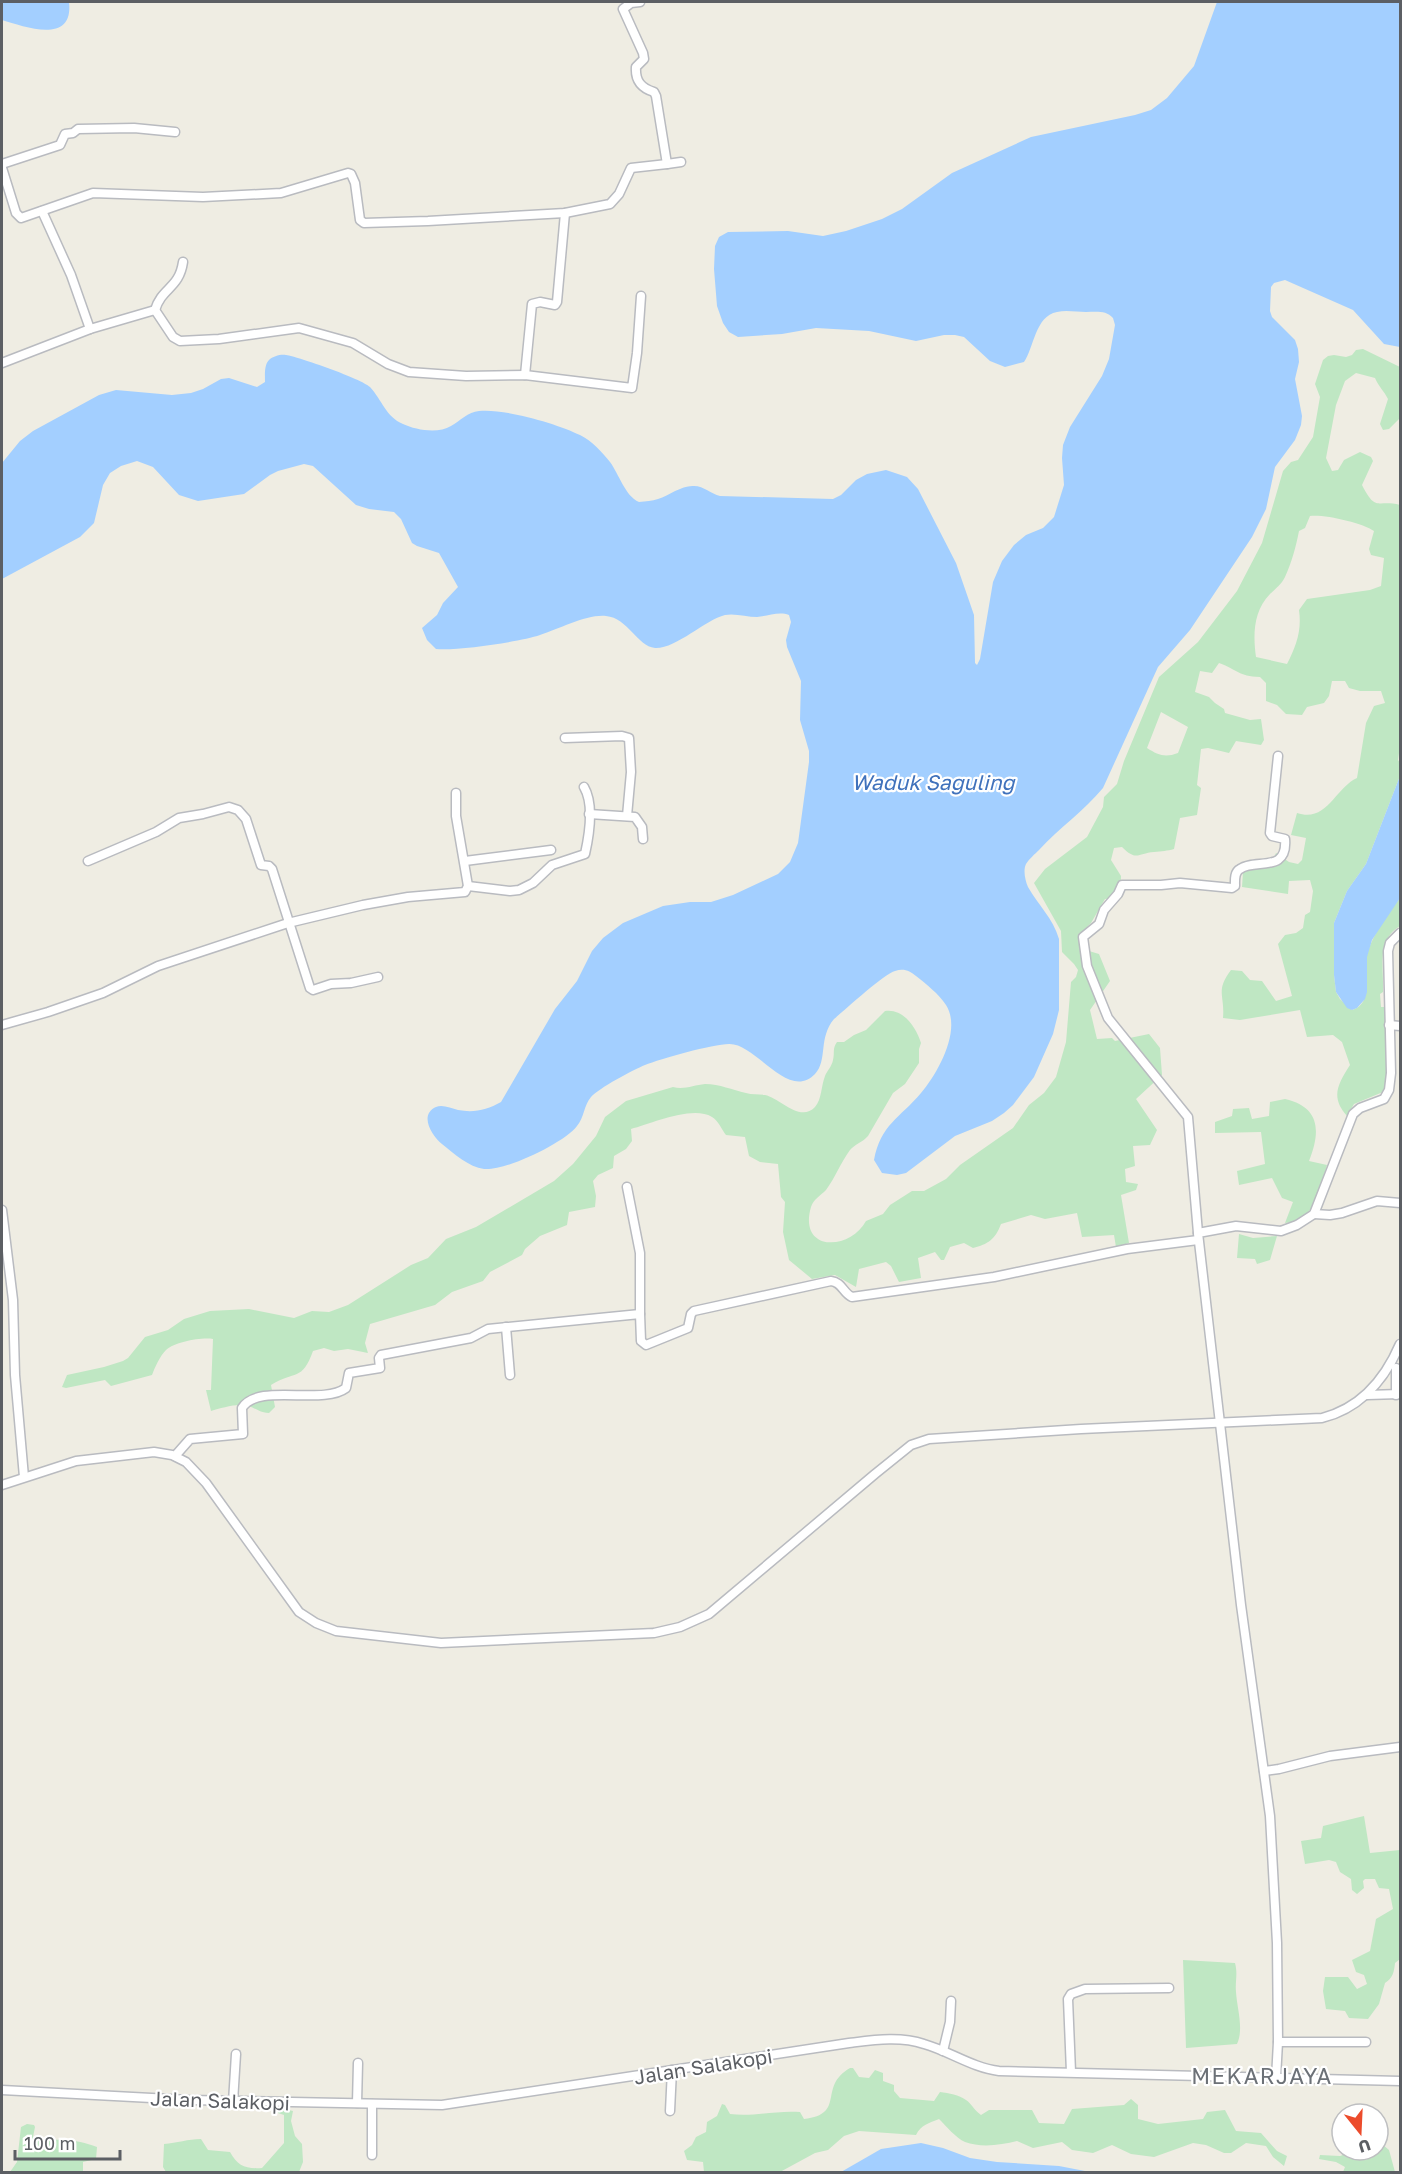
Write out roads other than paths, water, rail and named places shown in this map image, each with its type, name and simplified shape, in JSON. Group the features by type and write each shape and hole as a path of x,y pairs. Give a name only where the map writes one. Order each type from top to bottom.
{"street":[{"path":"640,2 631,3 623,9 625,16 632,24 644,59 636,67 637,79 643,88 654,92 656,96 667,164"},
{"path":"2,164 60,145 65,134 73,133 78,129 134,128 175,132"},
{"path":"2,168 17,217 26,218 93,193 203,197 282,194 348,173 351,174 355,183 360,220 364,223 565,213 615,201 631,168 681,162"},
{"path":"42,211 60,247 90,329"},
{"path":"525,375 532,304 540,302 555,305 557,302 565,213"},
{"path":"155,310 159,298 181,275 183,262"},
{"path":"155,310 173,337 180,341 219,339 299,328 353,343 388,364 409,372 465,376 525,375 632,388 641,296"},
{"path":"2,363 90,329 155,310"},
{"path":"565,738 622,736 629,738 631,772 627,816"},
{"path":"1276,2078 1278,2042 1272,1846 1198,1237 1188,1117 1108,1018 1085,959 1083,938 1099,924 1104,910 1118,894 1122,885 1179,883 1232,888 1236,873 1240,868 1270,863 1280,857 1285,839 1272,836 1270,833 1278,756"},
{"path":"468,886 519,890 532,883 552,865 583,856 586,852 589,814 588,794 584,787"},
{"path":"2,1025 102,993 158,966 288,923 372,903 464,892 468,886 456,812 456,793"},
{"path":"88,861 156,832 179,818 229,807 234,808 246,819 261,865 272,868 311,989 378,977"},
{"path":"589,814 633,816 642,827 643,839"},
{"path":"465,861 551,850"},
{"path":"1314,1214 1353,1114 1360,1108 1382,1100 1388,1093 1391,1073 1388,951 1390,943 1401,933"},
{"path":"1389,1025 1401,1026"},
{"path":"627,1187 640,1253 641,1341 646,1345 688,1328 693,1312 831,1281 838,1283 852,1297 994,1277 1127,1249 1198,1237 1236,1226 1273,1231 1284,1230 1314,1214 1335,1215 1381,1201 1401,1203"},
{"path":"2,1210 13,1300 16,1385 24,1477"},
{"path":"175,1456 190,1439 243,1434 242,1408 250,1400 274,1395 313,1396 338,1392 346,1388 349,1373 380,1368 381,1354 463,1340 488,1329 640,1314"},
{"path":"506,1327 510,1375"},
{"path":"2,1485 82,1461 149,1452 175,1456 190,1465 206,1483 295,1608 316,1623 336,1631 403,1640 452,1643 654,1633 680,1627 709,1614 875,1474 909,1447 924,1440 1081,1429 1322,1418 1341,1412 1367,1395 1378,1383 1401,1344"},
{"path":"1367,1395 1398,1394 1396,1368"},
{"path":"1264,1771 1330,1756 1401,1747"},
{"path":"1071,2072 1068,1999 1071,1994 1085,1989 1169,1988"},
{"path":"943,2051 951,2022 951,2001"},
{"name":"Jalan Salakopi","path":"2,2090 233,2102 442,2105 849,2043 893,2039 919,2042 995,2070 1401,2082"},
{"path":"1278,2042 1366,2042"},
{"path":"233,2102 236,2055"},
{"path":"357,2103 358,2063"},
{"path":"670,2111 672,2070"},
{"path":"372,2104 372,2155"}],"water":[{"path":"2,2 69,2 68,15 64,24 56,28 35,29 2,20"},
{"name":"Waduk Saguling","path":"1217,2 1400,2 1400,347 1384,344 1353,310 1285,280 1274,283 1271,287 1272,317 1295,340 1298,349 1299,362 1295,379 1302,416 1295,440 1275,467 1266,509 1252,537 1190,630 1158,667 1103,788 1025,866 1028,887 1049,918 1059,939 1059,1010 1053,1034 1034,1077 1013,1105 992,1121 955,1136 906,1173 897,1175 882,1173 874,1160 881,1138 892,1122 921,1093 941,1063 950,1039 950,1015 940,997 911,973 898,970 883,978 834,1019 826,1034 819,1068 805,1081 794,1081 783,1077 739,1046 729,1044 699,1049 645,1065 608,1084 591,1097 579,1123 570,1133 534,1155 506,1166 484,1169 462,1160 438,1141 429,1126 428,1115 436,1107 441,1106 475,1111 501,1102 555,1009 577,981 592,951 603,938 623,923 663,906 711,902 733,895 778,874 790,862 798,843 809,751 800,720 801,681 787,647 786,640 791,622 789,615 757,617 725,615 672,644 655,648 643,642 614,618 598,616 518,640 473,647 436,649 427,640 422,628 437,615 443,603 458,587 439,553 412,543 401,519 394,512 356,505 313,466 304,464 270,475 244,494 198,501 179,495 153,467 137,461 121,466 110,473 103,485 94,523 80,537 2,579 2,463 20,441 33,431 99,395 116,390 172,395 191,393 221,379 229,378 257,387 265,382 267,362 275,356 284,355 365,383 392,417 414,428 440,430 471,413 489,411 530,418 570,431 584,437 600,451 610,462 630,495 639,502 656,500 690,486 701,487 720,496 833,499 841,495 856,480 867,474 886,470 907,477 918,489 956,563 974,615 975,663 977,665 980,659 993,582 1002,561 1014,545 1026,535 1043,528 1054,517 1064,485 1063,445 1070,427 1102,376 1109,359 1115,325 1113,318 1097,312 1064,311 1050,315 1036,333 1024,362 1005,367 990,361 964,337 955,335 916,341 869,331 816,328 782,334 738,337 729,332 717,306 715,246 719,237 728,232 788,231 823,236 846,231 882,219 902,209 952,173 1031,137 1151,110 1167,98 1194,66"},
{"path":"1400,776 1400,898 1372,940 1367,957 1365,999 1352,1010 1347,1008 1336,992 1334,923 1347,891 1366,864"},
{"path":"921,2143 970,2158 1059,2166 1090,2172 841,2172 881,2149"}],"district":[{"name":"MEKARJAYA","path":"1262,2075"}]}
